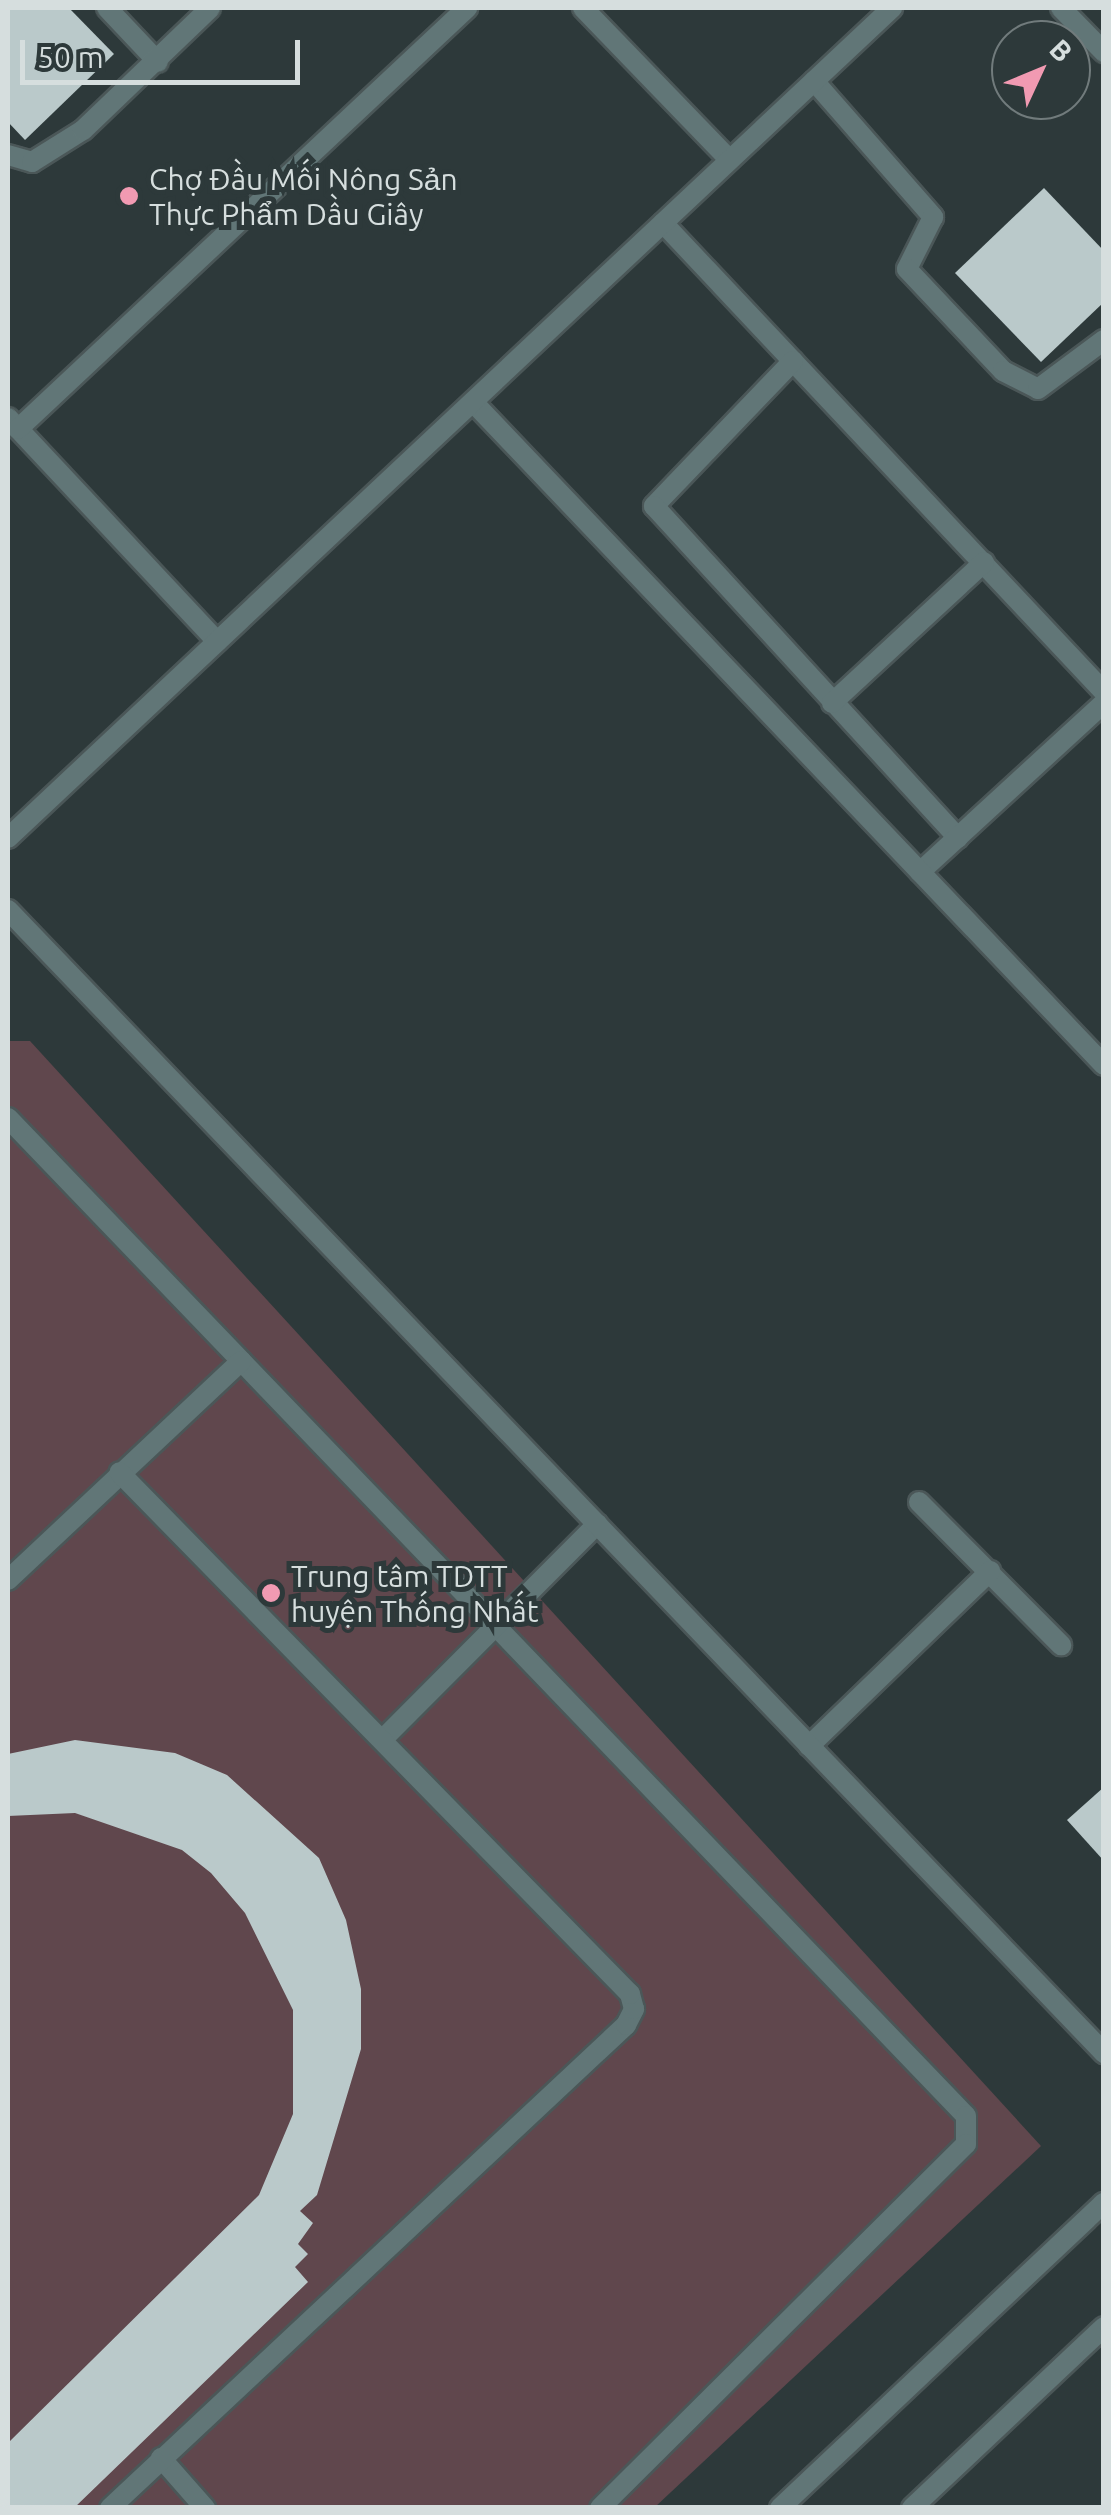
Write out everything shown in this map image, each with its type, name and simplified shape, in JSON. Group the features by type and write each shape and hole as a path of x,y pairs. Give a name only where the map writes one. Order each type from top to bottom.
{"street":[{"path":"107,8 158,62"},
{"path":"8,155 32,162 49,151 158,62 210,8"},
{"path":"217,642 13,424 467,8"},
{"path":"583,8 730,160"},
{"path":"8,838 892,8"},
{"path":"1061,8 1104,52"},
{"path":"814,81 933,217 907,268 1002,371 1038,389 1104,340"},
{"path":"663,223 1104,692"},
{"path":"794,360 654,506 958,838"},
{"path":"472,402 1104,1065"},
{"path":"832,703 984,562"},
{"path":"920,872 1104,703"},
{"path":"8,910 1104,2053"},
{"path":"8,1118 966,2116 971,2131 600,2508"},
{"path":"8,1580 241,1361"},
{"path":"110,2508 626,2025 634,2009 630,1994 119,1472"},
{"path":"918,1502 1062,1645"},
{"path":"382,1740 597,1524"},
{"path":"810,1746 990,1571"},
{"path":"780,2508 1104,2203"},
{"path":"912,2508 1104,2327"},
{"path":"161,2458 205,2508"}],"shaded area":[{"name":"Trung tâm TDTT huyện Thống Nhất","path":"8,1041 30,1041 1041,2146 655,2507 8,2508"}],"building":[{"path":"8,8 69,8 114,54 25,140 8,122"},
{"path":"1044,188 1104,251 1104,302 1041,362 955,273"},
{"path":"75,1740 175,1753 227,1775 319,1858 346,1920 361,1989 361,2049 317,2195 300,2211 313,2223 298,2244 308,2254 295,2267 308,2282 74,2508 8,2508 8,2443 259,2195 293,2114 293,2010 245,1913 211,1873 182,1850 75,1813 8,1816 8,1754"},
{"path":"1104,1787 1104,1861 1067,1820"}],"place":[{"name":"Chợ Đầu Mối Nông Sản Thực Phẩm Dầu Giây","path":"129,196"},
{"name":"Trung tâm TDTT huyện Thống Nhất","path":"271,1593"}]}
